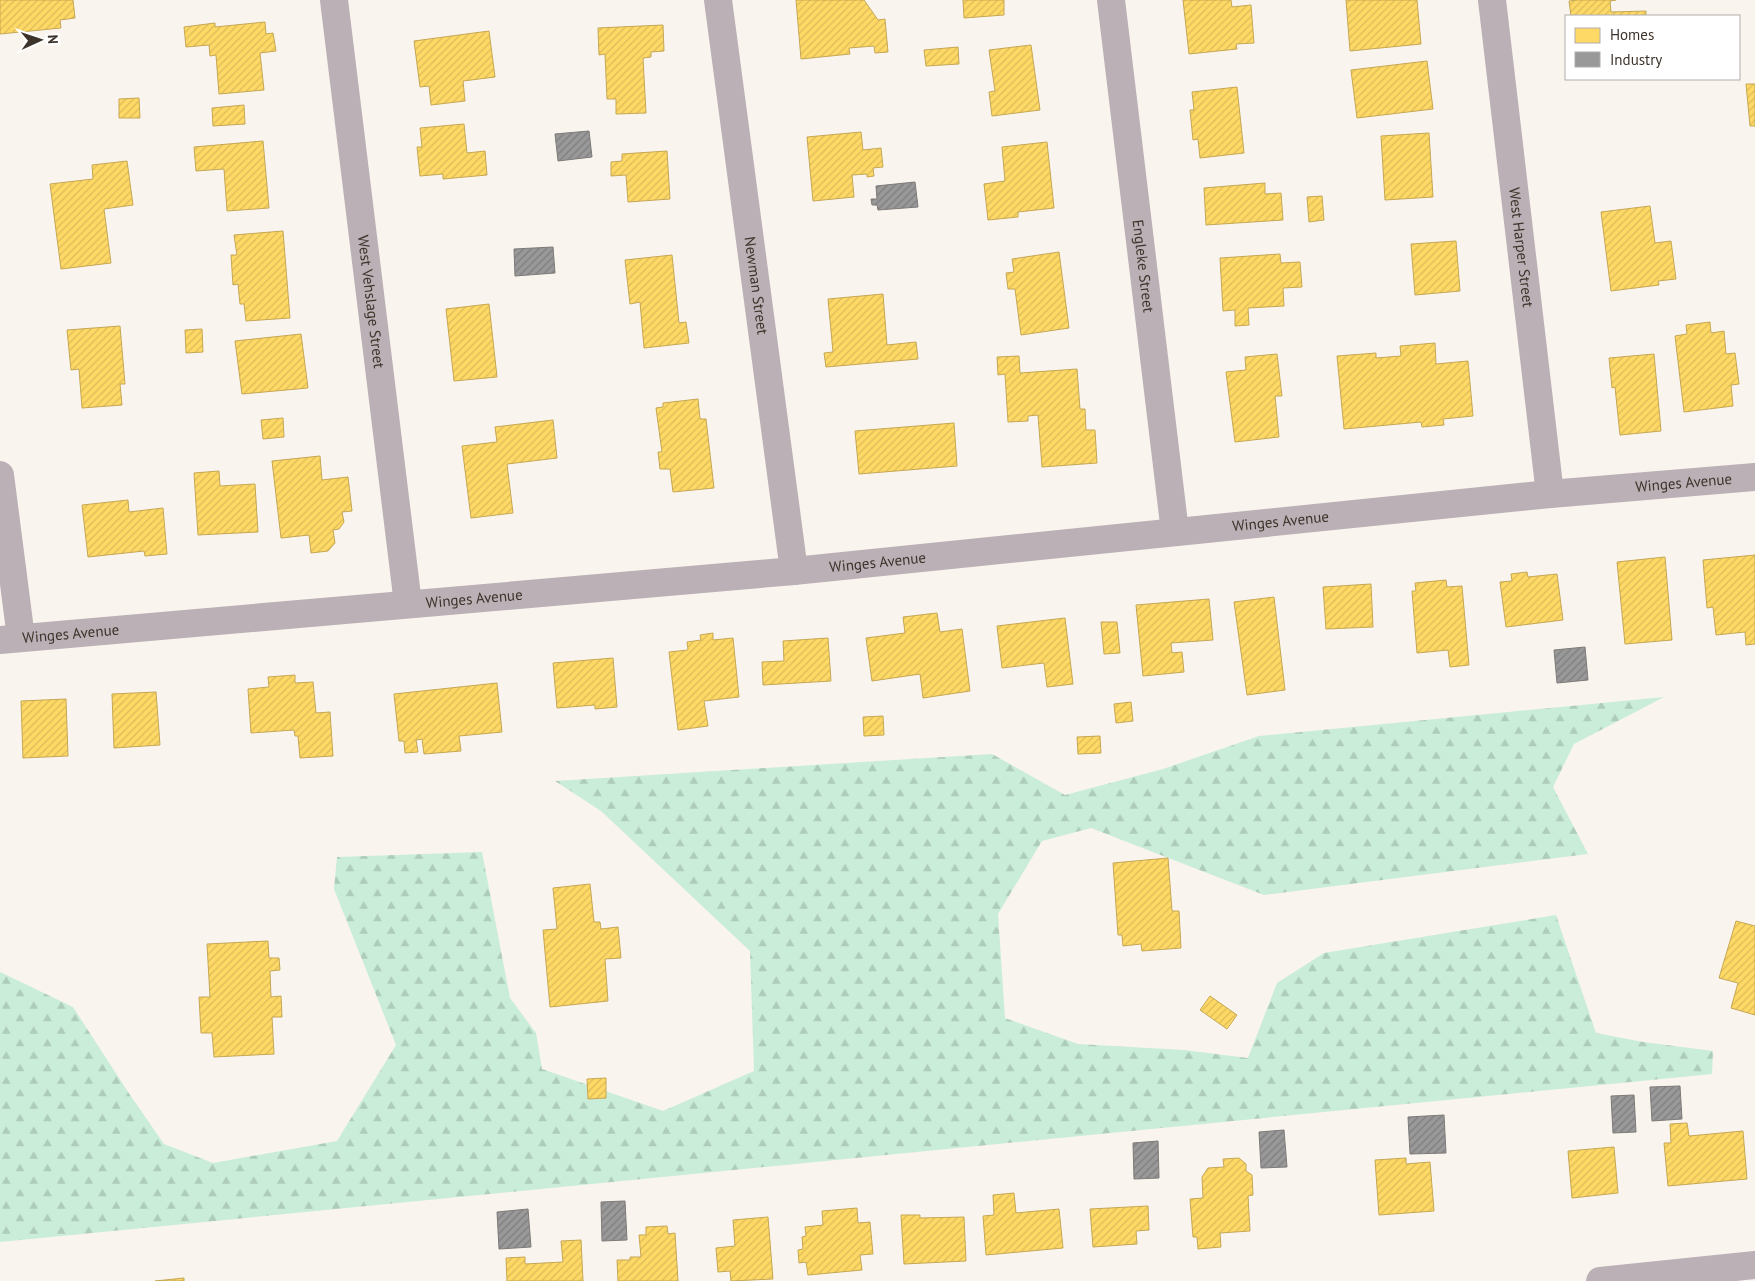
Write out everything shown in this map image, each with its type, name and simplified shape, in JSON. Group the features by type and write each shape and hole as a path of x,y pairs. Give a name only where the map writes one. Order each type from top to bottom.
{"street":[{"name":"West Vehslage Street","path":"334,0 408,604"},
{"name":"Newman Street","path":"718,0 794,571"},
{"name":"Engleke Street","path":"1111,0 1175,532"},
{"name":"West Harper Street","path":"1492,0 1550,494"},
{"path":"0,475 10,639"},
{"name":"Winges Avenue","path":"10,639 794,571 1550,494 1755,477"},
{"path":"1600,1281 1755,1265"}],"green space":[{"path":"1664,697 1574,744 1553,787 1588,854 1264,895 1091,828 1042,841 998,914 1005,1018 1078,1044 1184,1050 1248,1058 1277,983 1324,953 1556,915 1596,1033 1643,1042 1713,1051 1712,1074 0,1242 0,972 73,1007 164,1144 213,1163 337,1141 396,1045 334,889 337,857 482,852 510,998 536,1033 542,1069 663,1111 754,1071 750,951 601,811 555,781 992,754 1065,795 1163,769 1259,736"}],"building: Homes":[{"path":"0,0 73,0 75,18 60,20 61,28 0,34"},
{"path":"796,0 864,0 878,20 885,19 888,52 875,53 874,46 849,48 850,54 801,59"},
{"path":"963,0 1004,0 1004,15 964,18"},
{"path":"1183,0 1231,0 1232,7 1251,5 1254,43 1236,44 1237,49 1189,54"},
{"path":"1346,0 1417,0 1421,44 1350,51"},
{"path":"1616,0 1610,1 1611,12 1646,11 1646,15 1571,15 1569,1"},
{"path":"265,22 266,34 273,33 276,51 260,53 264,90 219,94 216,55 210,56 209,45 186,47 184,27 215,23 215,27"},
{"path":"663,25 664,51 651,52 651,57 643,58 646,113 616,114 616,99 607,99 605,54 599,55 598,28"},
{"path":"489,31 495,77 463,81 465,101 431,105 429,86 420,87 414,41"},
{"path":"1031,45 1040,110 992,116 989,92 995,91 989,50"},
{"path":"958,47 959,64 926,66 924,50"},
{"path":"1427,61 1433,109 1357,118 1351,70"},
{"path":"1746,84 1755,84 1755,126 1750,126"},
{"path":"1237,87 1244,153 1200,158 1198,139 1193,140 1190,110 1194,110 1192,92"},
{"path":"139,98 140,118 119,118 119,99"},
{"path":"244,105 245,124 213,126 212,108"},
{"path":"464,124 467,153 485,151 487,175 443,179 443,174 420,176 417,147 422,147 420,128"},
{"path":"861,132 863,150 881,148 883,167 873,168 874,176 867,177 867,174 852,175 854,197 813,201 807,137"},
{"path":"1429,133 1433,197 1385,200 1381,136"},
{"path":"263,141 269,208 227,211 224,169 196,171 194,147"},
{"path":"1047,142 1054,208 1018,212 1018,217 988,220 984,184 1005,181 1002,147"},
{"path":"667,151 670,199 628,202 626,175 611,176 611,162 622,161 622,154"},
{"path":"127,161 133,205 104,209 111,263 61,269 50,184 93,179 92,165"},
{"path":"1265,183 1265,194 1281,193 1283,220 1206,225 1204,188"},
{"path":"1322,196 1324,220 1309,222 1307,197"},
{"path":"1650,206 1655,243 1671,241 1676,279 1658,281 1659,285 1611,291 1601,212"},
{"path":"283,231 290,318 246,321 244,304 240,304 238,284 233,285 231,255 237,255 234,235"},
{"path":"1456,241 1460,291 1415,295 1411,244"},
{"path":"1059,252 1069,328 1021,335 1015,289 1008,289 1006,273 1014,272 1012,259"},
{"path":"1280,254 1281,263 1300,262 1302,287 1283,288 1284,306 1248,308 1249,325 1235,326 1235,310 1223,311 1220,258"},
{"path":"672,255 679,323 686,322 689,343 644,348 640,302 630,304 625,260"},
{"path":"883,294 887,345 916,342 918,359 826,367 824,353 833,352 828,299"},
{"path":"489,304 497,377 454,381 446,309"},
{"path":"1710,322 1711,333 1724,331 1726,354 1735,353 1739,384 1731,385 1733,406 1684,412 1675,336 1687,334 1686,325"},
{"path":"120,326 125,384 120,384 122,405 82,408 79,369 71,370 67,330"},
{"path":"202,329 203,352 186,353 185,330"},
{"path":"301,334 308,388 242,394 235,341"},
{"path":"1435,343 1436,364 1468,361 1473,416 1443,419 1444,425 1422,427 1421,422 1344,429 1337,356 1376,353 1376,358 1401,356 1400,346"},
{"path":"1277,354 1282,396 1275,396 1279,437 1235,442 1226,372 1246,370 1245,357"},
{"path":"1654,354 1661,431 1620,435 1615,387 1612,388 1609,358"},
{"path":"1019,356 1020,373 1077,369 1080,409 1085,409 1086,430 1095,430 1097,463 1042,467 1038,415 1028,416 1028,421 1008,422 1005,374 998,375 997,357"},
{"path":"698,399 700,419 706,419 714,488 673,492 670,469 660,469 658,452 662,452 656,408 663,407 663,403"},
{"path":"283,418 284,437 263,439 261,420"},
{"path":"553,420 557,458 507,464 513,513 471,518 462,446 497,442 495,427"},
{"path":"954,423 957,466 859,474 855,431"},
{"path":"320,456 322,480 348,477 352,511 342,512 344,522 339,529 333,530 335,543 328,551 311,553 309,535 281,538 272,461"},
{"path":"219,471 220,486 255,484 258,532 198,535 194,473"},
{"path":"128,500 129,512 163,508 167,554 145,556 144,551 88,557 82,505"},
{"path":"1755,555 1755,644 1746,645 1745,632 1716,635 1713,607 1707,608 1703,560"},
{"path":"1665,557 1672,640 1625,644 1617,562"},
{"path":"1527,572 1528,577 1557,574 1563,620 1506,627 1500,582 1512,581 1511,574"},
{"path":"1446,580 1447,587 1462,586 1469,665 1450,667 1448,650 1417,653 1412,591 1416,591 1415,583"},
{"path":"1371,584 1373,627 1326,629 1323,587"},
{"path":"1274,597 1285,690 1247,695 1234,602"},
{"path":"1209,599 1213,640 1171,643 1172,653 1182,652 1184,672 1143,676 1136,605"},
{"path":"937,613 940,632 962,629 970,691 923,698 920,674 872,681 866,638 905,633 903,617"},
{"path":"1065,618 1073,684 1047,687 1044,663 1002,668 997,626"},
{"path":"1101,622 1117,622 1120,653 1104,654"},
{"path":"713,633 713,640 733,638 739,697 704,701 708,726 678,730 669,652 688,650 687,642 701,640 700,635"},
{"path":"828,638 831,681 763,685 762,662 784,661 783,641"},
{"path":"613,658 617,707 595,709 595,705 557,708 553,663"},
{"path":"295,675 295,683 313,682 316,713 330,712 333,756 300,758 298,736 295,736 294,730 251,733 248,689 269,687 268,677"},
{"path":"497,683 502,732 459,736 461,751 424,754 422,739 416,740 418,752 405,753 404,741 399,741 394,694"},
{"path":"156,692 160,745 114,748 112,694"},
{"path":"66,699 68,756 23,758 21,701"},
{"path":"1131,702 1133,721 1116,723 1114,704"},
{"path":"883,716 884,735 864,736 863,717"},
{"path":"1100,736 1101,753 1078,754 1077,737"},
{"path":"1168,858 1172,911 1179,911 1181,948 1142,951 1141,944 1123,946 1122,935 1118,935 1113,863"},
{"path":"590,884 594,922 600,922 601,929 618,927 621,958 605,959 608,1001 550,1007 543,930 557,929 553,888"},
{"path":"1736,921 1755,926 1755,1015 1731,1008 1738,983 1719,978"},
{"path":"268,941 269,958 279,958 280,970 270,971 271,997 281,996 282,1017 272,1017 274,1054 214,1057 212,1033 201,1033 199,997 210,997 207,944"},
{"path":"1210,996 1237,1015 1227,1029 1200,1010"},
{"path":"606,1078 606,1098 588,1099 587,1079"},
{"path":"1687,1123 1689,1136 1743,1131 1747,1179 1668,1186 1664,1143 1671,1143 1670,1124"},
{"path":"1614,1147 1618,1193 1572,1198 1568,1151"},
{"path":"1239,1158 1246,1164 1246,1171 1252,1175 1253,1195 1248,1196 1250,1231 1220,1233 1221,1247 1198,1249 1197,1237 1193,1237 1190,1199 1203,1198 1202,1177 1208,1168 1224,1167 1223,1159"},
{"path":"1406,1158 1406,1164 1430,1162 1434,1211 1379,1215 1375,1160"},
{"path":"1014,1193 1016,1213 1059,1209 1063,1248 986,1255 983,1216 994,1215 993,1195"},
{"path":"1148,1206 1149,1230 1136,1231 1137,1244 1093,1247 1090,1209"},
{"path":"857,1208 858,1223 870,1222 873,1254 860,1255 862,1270 808,1275 806,1262 799,1263 798,1250 803,1249 802,1237 806,1236 805,1227 823,1225 822,1211"},
{"path":"901,1215 920,1215 920,1218 964,1217 966,1261 904,1264"},
{"path":"768,1217 773,1279 731,1281 730,1271 718,1272 716,1248 735,1246 733,1220"},
{"path":"667,1226 668,1234 675,1233 678,1281 618,1281 617,1260 630,1260 630,1257 641,1257 639,1235 646,1235 646,1227"},
{"path":"581,1240 583,1281 507,1281 506,1258 525,1257 525,1264 563,1262 561,1241"},
{"path":"184,1278 184,1281 155,1281"}],"building: Industry":[{"path":"589,131 592,157 558,161 555,134"},
{"path":"915,182 918,207 878,210 877,205 872,205 871,199 877,199 876,186"},
{"path":"553,247 555,273 515,276 514,249"},
{"path":"1585,647 1588,680 1557,683 1554,650"},
{"path":"1680,1086 1682,1119 1652,1121 1650,1087"},
{"path":"1634,1095 1636,1132 1613,1133 1611,1096"},
{"path":"1444,1115 1446,1153 1410,1154 1408,1117"},
{"path":"1284,1130 1287,1167 1261,1168 1259,1132"},
{"path":"1158,1141 1159,1178 1134,1179 1133,1143"},
{"path":"625,1201 627,1240 602,1241 601,1202"},
{"path":"528,1209 531,1247 499,1249 497,1212"}]}
